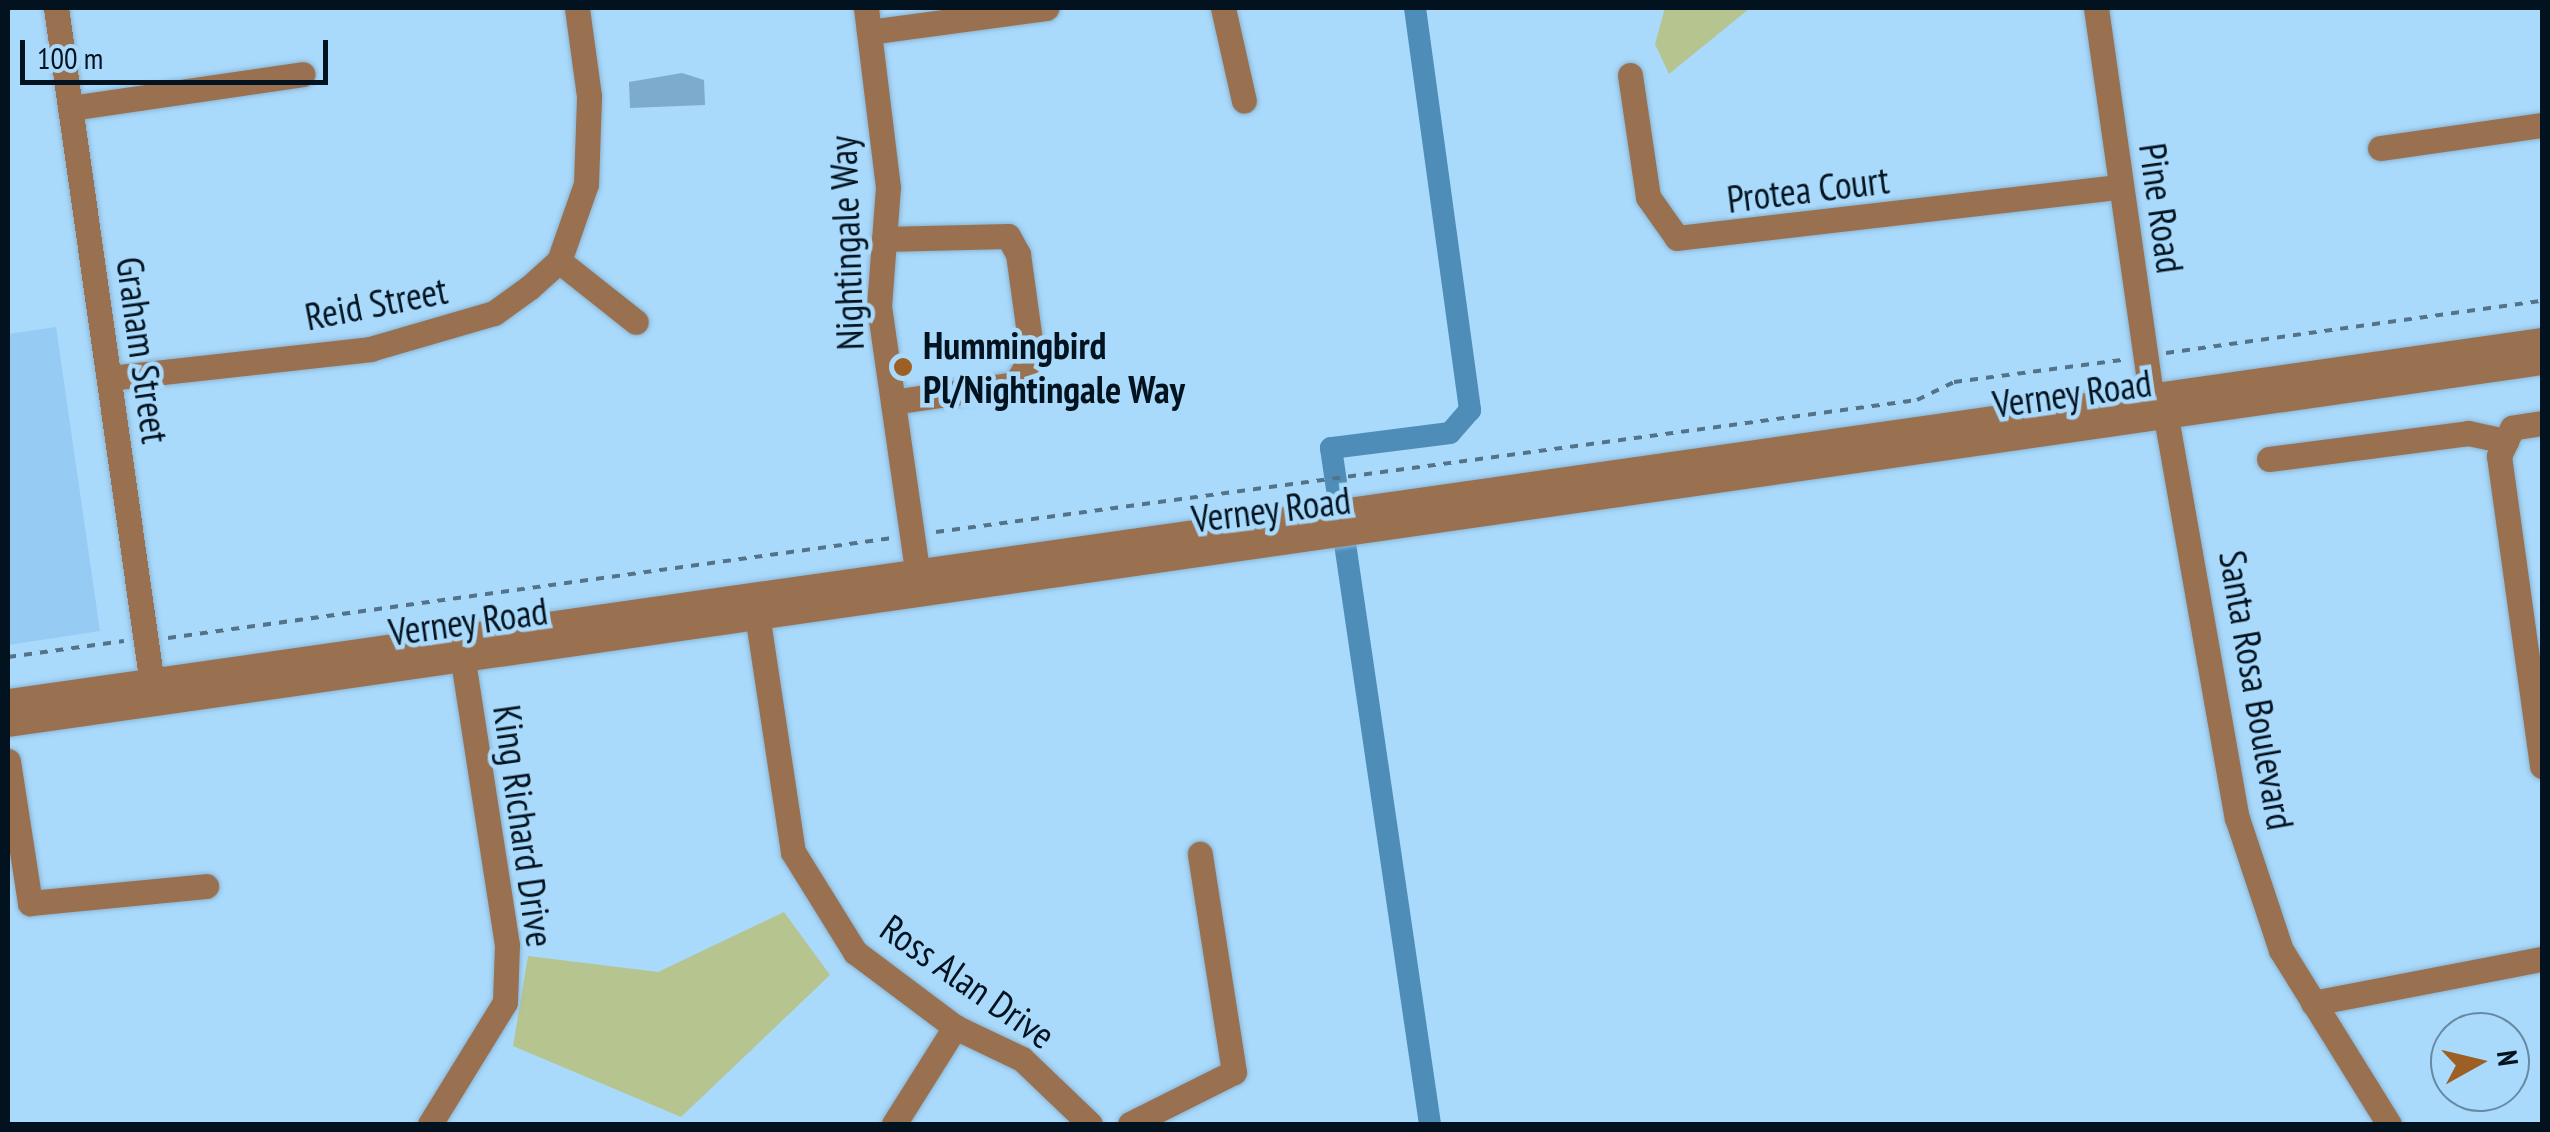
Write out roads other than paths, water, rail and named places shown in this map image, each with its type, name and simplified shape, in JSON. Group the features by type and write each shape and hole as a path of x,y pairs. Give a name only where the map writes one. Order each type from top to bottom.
{"street":[{"name":"Graham Street","path":"56,8 154,692"},
{"path":"577,8 591,143 558,261 636,322"},
{"path":"868,20 1046,8"},
{"path":"1223,8 1244,101"},
{"name":"Pine Road","path":"2096,8 2157,411"},
{"name":"Nightingale Way","path":"868,20 887,178 879,306 919,584"},
{"path":"70,108 302,74"},
{"name":"Protea Court","path":"1630,75 1648,197 1677,238 2121,187"},
{"path":"2380,148 2542,124"},
{"path":"884,240 1008,236 1032,355 1016,384 893,402"},
{"name":"Reid Street","path":"109,378 440,334 494,314 558,261"},
{"name":"Verney Road","path":"2157,411 2542,340"},
{"name":"Verney Road","path":"8,724 154,692 2157,411 2542,362"},
{"name":"Santa Rosa Boulevard","path":"2157,411 2237,818 2281,950 2389,1124"},
{"path":"2542,424 2512,428 2499,456 2542,766"},
{"path":"2269,459 2468,432 2506,440"},
{"name":"Ross Alan Drive","path":"756,607 794,852 854,952 956,1027 1022,1060 1090,1124"},
{"name":"King Richard Drive","path":"430,1124 505,1002 506,945 461,649"},
{"name":"Verney Road","path":"8,701 154,692"},
{"path":"8,761 30,903 206,886"},
{"path":"1130,1124 1234,1072 1200,854"},
{"path":"2313,1003 2542,959"},
{"path":"894,1124 956,1027"}],"waterway":[{"path":"1415,8 1470,410 1450,433 1331,448 1430,1124"}],"place":[{"name":"Hummingbird Pl/Nightingale Way","path":"903,367"}]}
